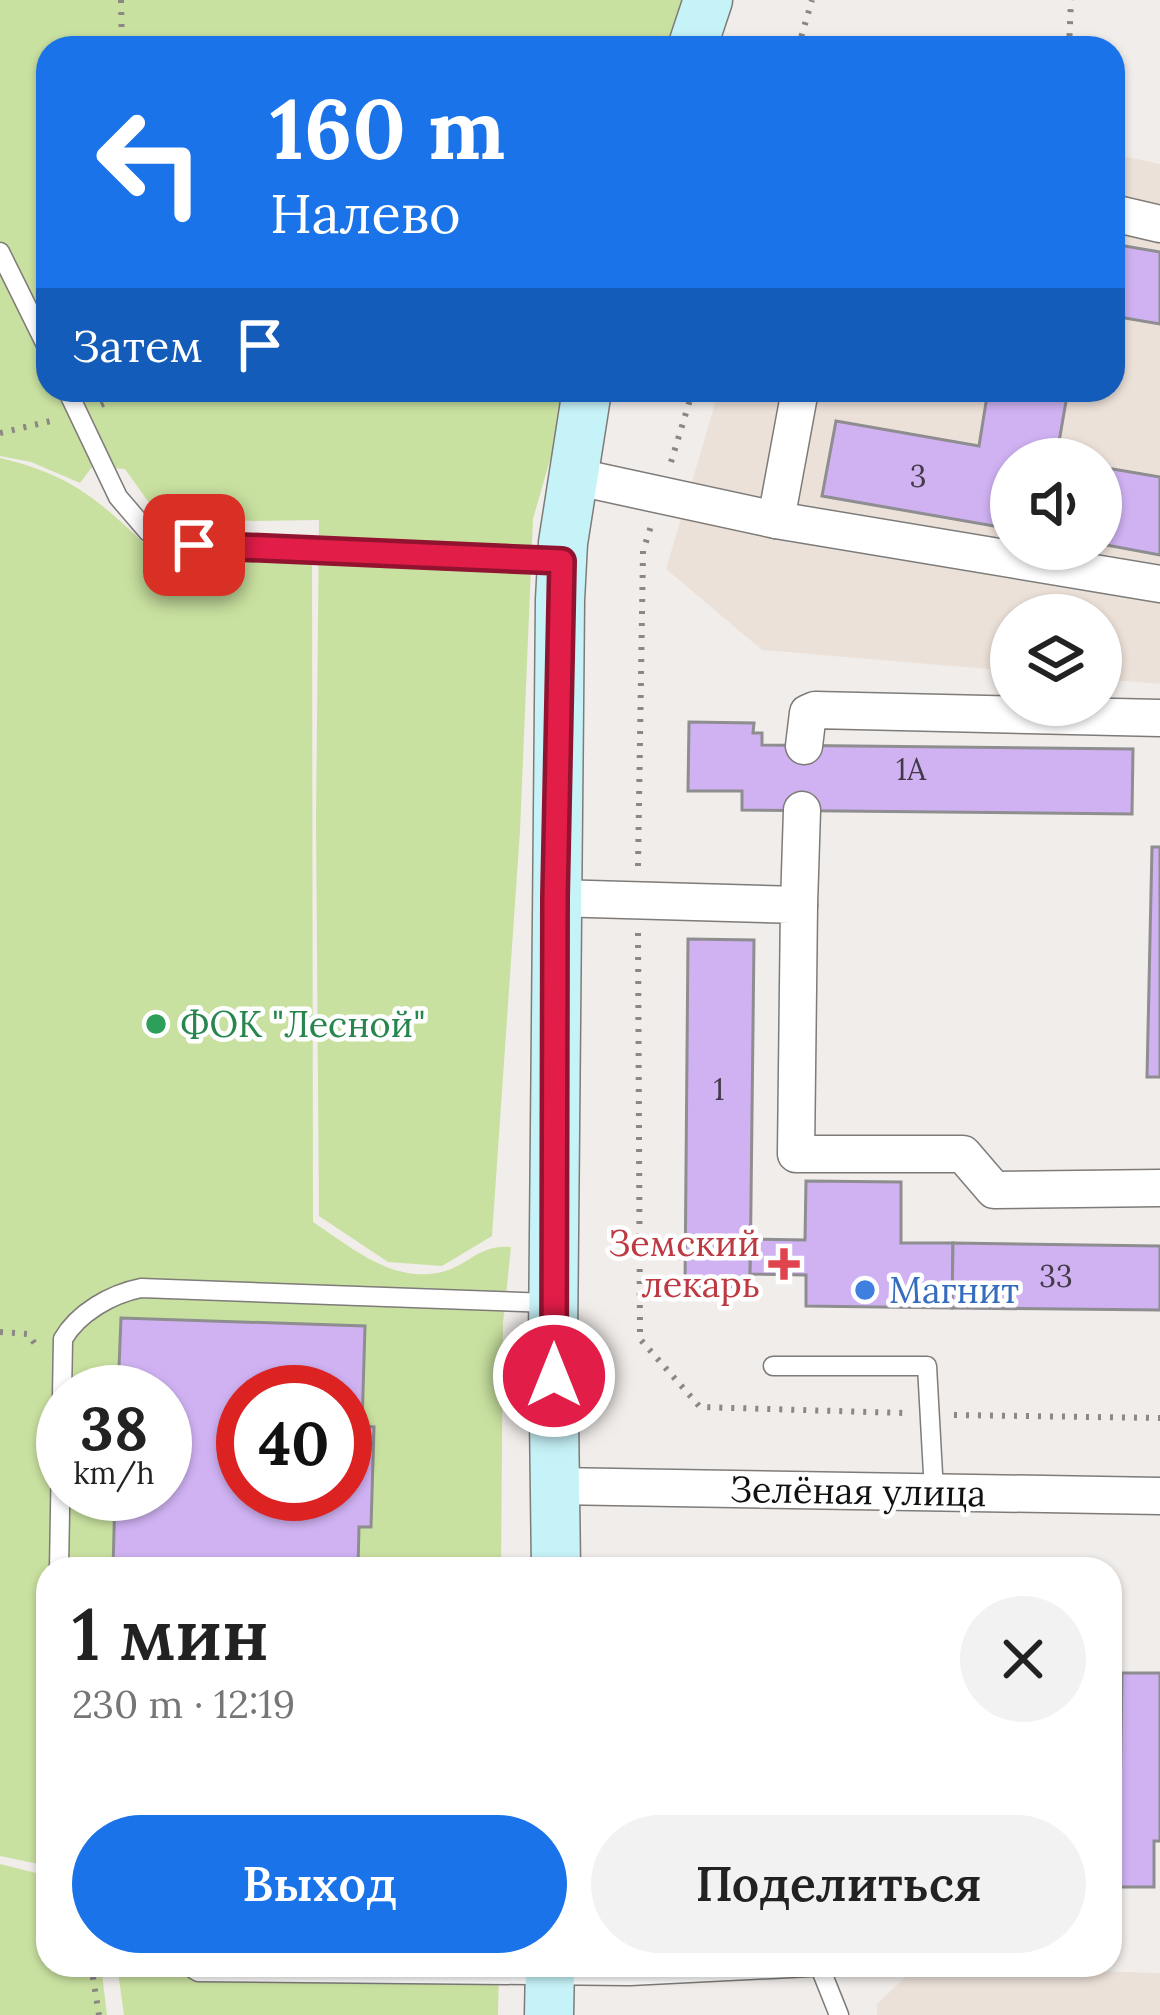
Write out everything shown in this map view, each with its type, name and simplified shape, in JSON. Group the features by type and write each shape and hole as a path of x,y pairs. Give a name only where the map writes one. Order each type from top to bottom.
{"street":[{"path":"696,36 708,0"},
{"path":"1125,216 1160,224"},
{"path":"556,1557 555,898 562,561 585,402"},
{"path":"776,520 798,402"},
{"path":"573,476 776,520 1160,584"},
{"path":"804,746 808,712 815,710 1160,718"},
{"path":"802,810 796,1154 964,1154 994,1190 1160,1189"},
{"path":"555,898 799,905"},
{"name":"Зелёная улица","path":"555,1486 1160,1496"}],"lane":[{"path":"0,252 36,325"},
{"path":"73,402 118,497 148,532 194,545 562,561"},
{"path":"59,1557 63,1339 73,1323 121,1292 141,1288 554,1303"},
{"path":"773,1366 927,1366 934,1492"},
{"path":"333,1977 550,1985 670,1977"},
{"path":"823,1977 839,2015"}],"path":[{"path":"121,0 122,36"},
{"path":"802,36 812,0"},
{"path":"1070,36 1071,0"},
{"path":"644,551 638,901 640,1339 700,1407"},
{"path":"93,1977 99,2015"}],"shaded area":[{"path":"1125,157 1160,164 1160,684 1122,681 1122,594 990,594 990,669 762,650 666,569 715,402 1125,402"},
{"path":"1160,1973 1160,2015 877,2015 877,2004 905,1977"}],"green space":[{"path":"0,0 683,0 672,36 36,36 36,402 567,402 533,519 520,831 492,1236 442,1266 388,1262 319,1216 319,520 157,514 125,469 92,467 80,483 31,462 0,456"},
{"name":"ФОК \"Лесной\"","path":"0,458 67,482 153,552 312,556 313,1222 373,1261 407,1273 442,1272 490,1249 511,1247 503,1323 501,1557 36,1557 36,1864 0,1856"},
{"path":"0,1864 36,1873 36,1977 102,1977 107,2015 0,2015"},
{"path":"119,1977 499,1977 498,2015 124,2015"}],"building":[{"path":"1125,246 1160,252 1160,324 1125,318"},
{"path":"986,402 1066,402 1060,438 990,438 990,525 822,496 836,421 979,446"},
{"path":"1122,471 1160,477 1160,555 1122,548"},
{"path":"689,722 754,723 753,733 762,733 762,745 1133,749 1132,814 742,810 742,791 688,791"},
{"path":"1152,847 1160,847 1160,1077 1147,1077"},
{"path":"688,939 754,940 750,1287 685,1286"},
{"path":"806,1181 901,1182 901,1243 953,1243 952,1308 806,1306 806,1275 750,1274 751,1239 805,1240"},
{"path":"953,1243 1160,1246 1160,1310 952,1308"},
{"path":"121,1318 365,1326 364,1365 216,1365 216,1521 371,1521 371,1527 359,1527 358,1557 113,1557 114,1521 192,1521 192,1365 119,1365"},
{"path":"1122,1673 1160,1673 1160,1841 1154,1841 1154,1887 1122,1887"}],"place":[{"name":"ФОК \"Лесной\"","path":"156,1024"},
{"name":"Земский лекарь","path":"784,1264"},
{"name":"Магнит","path":"865,1290"}],"route":[{"path":"194,545 562,561 555,898 554,1376"}]}
